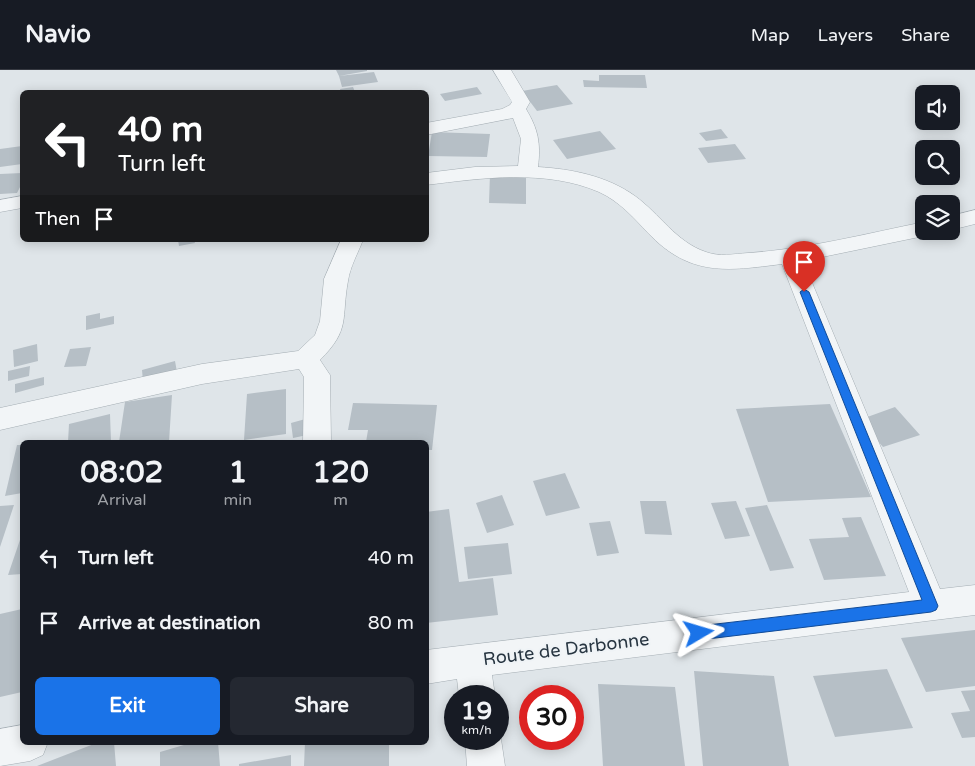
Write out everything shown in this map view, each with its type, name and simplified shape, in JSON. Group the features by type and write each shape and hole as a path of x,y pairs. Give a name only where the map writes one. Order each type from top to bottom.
{"street":[{"path":"429,128 507,114 517,109 521,102 502,70"},
{"path":"517,109 529,128 532,142 527,172"},
{"path":"429,179 472,172 527,172 574,176 606,186 627,200 663,237 682,251 714,262 790,256 915,231"},
{"path":"0,206 20,202"},
{"path":"960,221 975,217"},
{"path":"0,419 202,374 305,359 326,339 332,321 336,279 351,242"},
{"path":"790,256 931,606"},
{"path":"305,359 317,375 317,440"},
{"name":"Route de Darbonne","path":"429,667 472,660 975,600"},
{"path":"472,660 475,685"},
{"path":"0,748 20,744"},
{"path":"484,750 486,766"}],"building":[{"path":"336,70 367,70 367,71 339,76"},
{"path":"374,72 378,82 342,87 339,76"},
{"path":"599,75 645,75 647,88 584,87 583,80 599,81"},
{"path":"557,85 573,104 537,111 522,91"},
{"path":"353,87 354,90 340,90"},
{"path":"477,87 482,94 445,101 440,94"},
{"path":"721,129 728,138 706,141 699,133"},
{"path":"600,131 616,149 567,159 553,140"},
{"path":"432,132 490,134 487,157 429,156"},
{"path":"735,144 746,159 708,163 698,148"},
{"path":"20,146 20,164 0,167 0,149"},
{"path":"20,173 20,187 17,193 0,194 0,174"},
{"path":"490,174 526,175 526,204 489,203"},
{"path":"178,242 195,243 179,246"},
{"path":"100,313 100,319 114,316 114,324 86,330 86,316"},
{"path":"37,344 38,361 14,367 13,350"},
{"path":"91,347 86,366 64,367 70,349"},
{"path":"175,361 177,372 143,381 142,370"},
{"path":"30,366 29,376 8,381 8,371"},
{"path":"44,377 44,385 15,393 15,384"},
{"path":"286,389 286,434 244,440 247,394"},
{"path":"172,395 169,440 119,440 125,402"},
{"path":"353,403 437,405 432,450 429,450 429,440 366,440 368,430 348,430"},
{"path":"830,404 871,497 768,502 736,409"},
{"path":"895,407 920,435 883,447 859,420"},
{"path":"110,414 111,440 68,440 69,424"},
{"path":"309,418 312,434 293,438 291,423"},
{"path":"17,445 20,445 20,493 5,496"},
{"path":"565,473 580,508 546,516 533,481"},
{"path":"502,495 514,525 487,533 476,503"},
{"path":"640,501 666,501 672,535 645,534"},
{"path":"736,501 750,536 725,539 711,503"},
{"path":"14,505 0,547 0,506"},
{"path":"767,505 794,568 770,571 745,508"},
{"path":"449,509 459,582 493,578 498,615 429,623 429,512"},
{"path":"861,517 886,576 824,580 809,539 849,537 842,518"},
{"path":"610,521 619,553 597,556 589,523"},
{"path":"20,540 20,574 8,575"},
{"path":"508,543 512,574 468,579 464,547"},
{"path":"20,609 20,692 0,697 0,614"},
{"path":"975,630 975,686 926,692 901,638"},
{"path":"887,669 913,728 835,737 813,676"},
{"path":"694,671 774,676 789,766 703,766"},
{"path":"598,684 675,687 685,766 603,766"},
{"path":"975,690 975,737 962,738 951,713 970,711 961,691"},
{"path":"91,745 114,745 116,766 37,766"},
{"path":"184,745 218,745 220,766 160,766 160,752"},
{"path":"305,745 389,745 389,766 304,766"},
{"path":"291,755 291,766 239,766 239,764"}],"route":[{"path":"699,633 931,606 804,292"}]}
